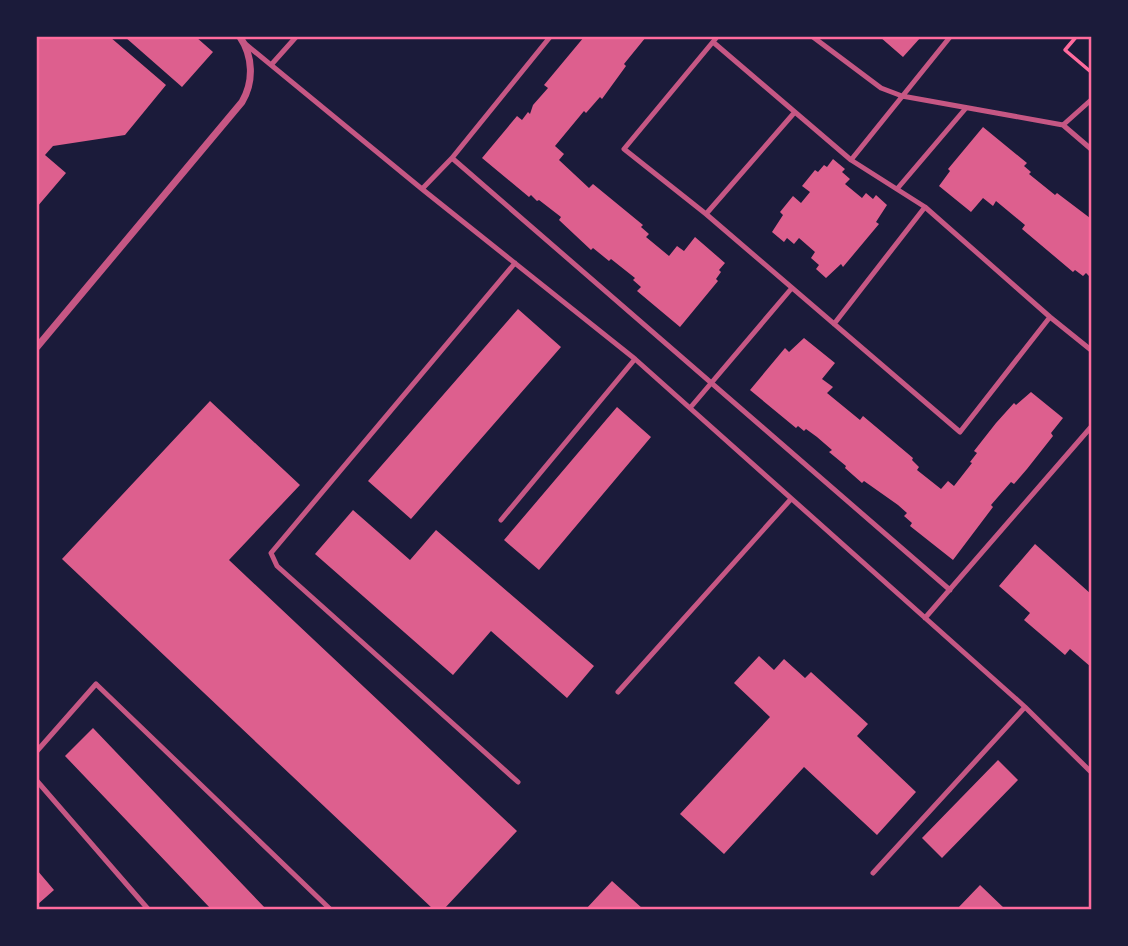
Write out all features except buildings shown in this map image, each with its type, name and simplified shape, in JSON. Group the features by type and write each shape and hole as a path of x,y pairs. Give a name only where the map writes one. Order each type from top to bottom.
{"street":[{"path":"37,347 242,102 251,79 242,39"}],"lane":[{"path":"271,65 296,37"},
{"path":"422,189 452,158 550,37"},
{"path":"813,37 881,88 902,96 1063,125 1091,149"},
{"path":"851,160 950,37"},
{"path":"242,39 422,189 635,359 1025,708 1091,772"},
{"path":"1050,317 960,432 706,214 624,149 715,40 794,113 851,160 925,207 1091,350"},
{"path":"1063,125 1091,100"},
{"path":"897,189 966,108"},
{"path":"706,214 794,113"},
{"path":"452,158 950,590"},
{"path":"834,324 925,207"},
{"path":"514,263 271,553 277,566 518,782"},
{"path":"690,408 791,289"},
{"path":"501,520 635,359"},
{"path":"925,618 1091,427"},
{"path":"618,692 791,499"},
{"path":"37,751 96,684 331,909"},
{"path":"873,873 1025,708"},
{"path":"37,781 148,909"}],"path":[{"path":"1076,37 1065,50 1091,72"},
{"path":"1086,67 1091,61"}]}
